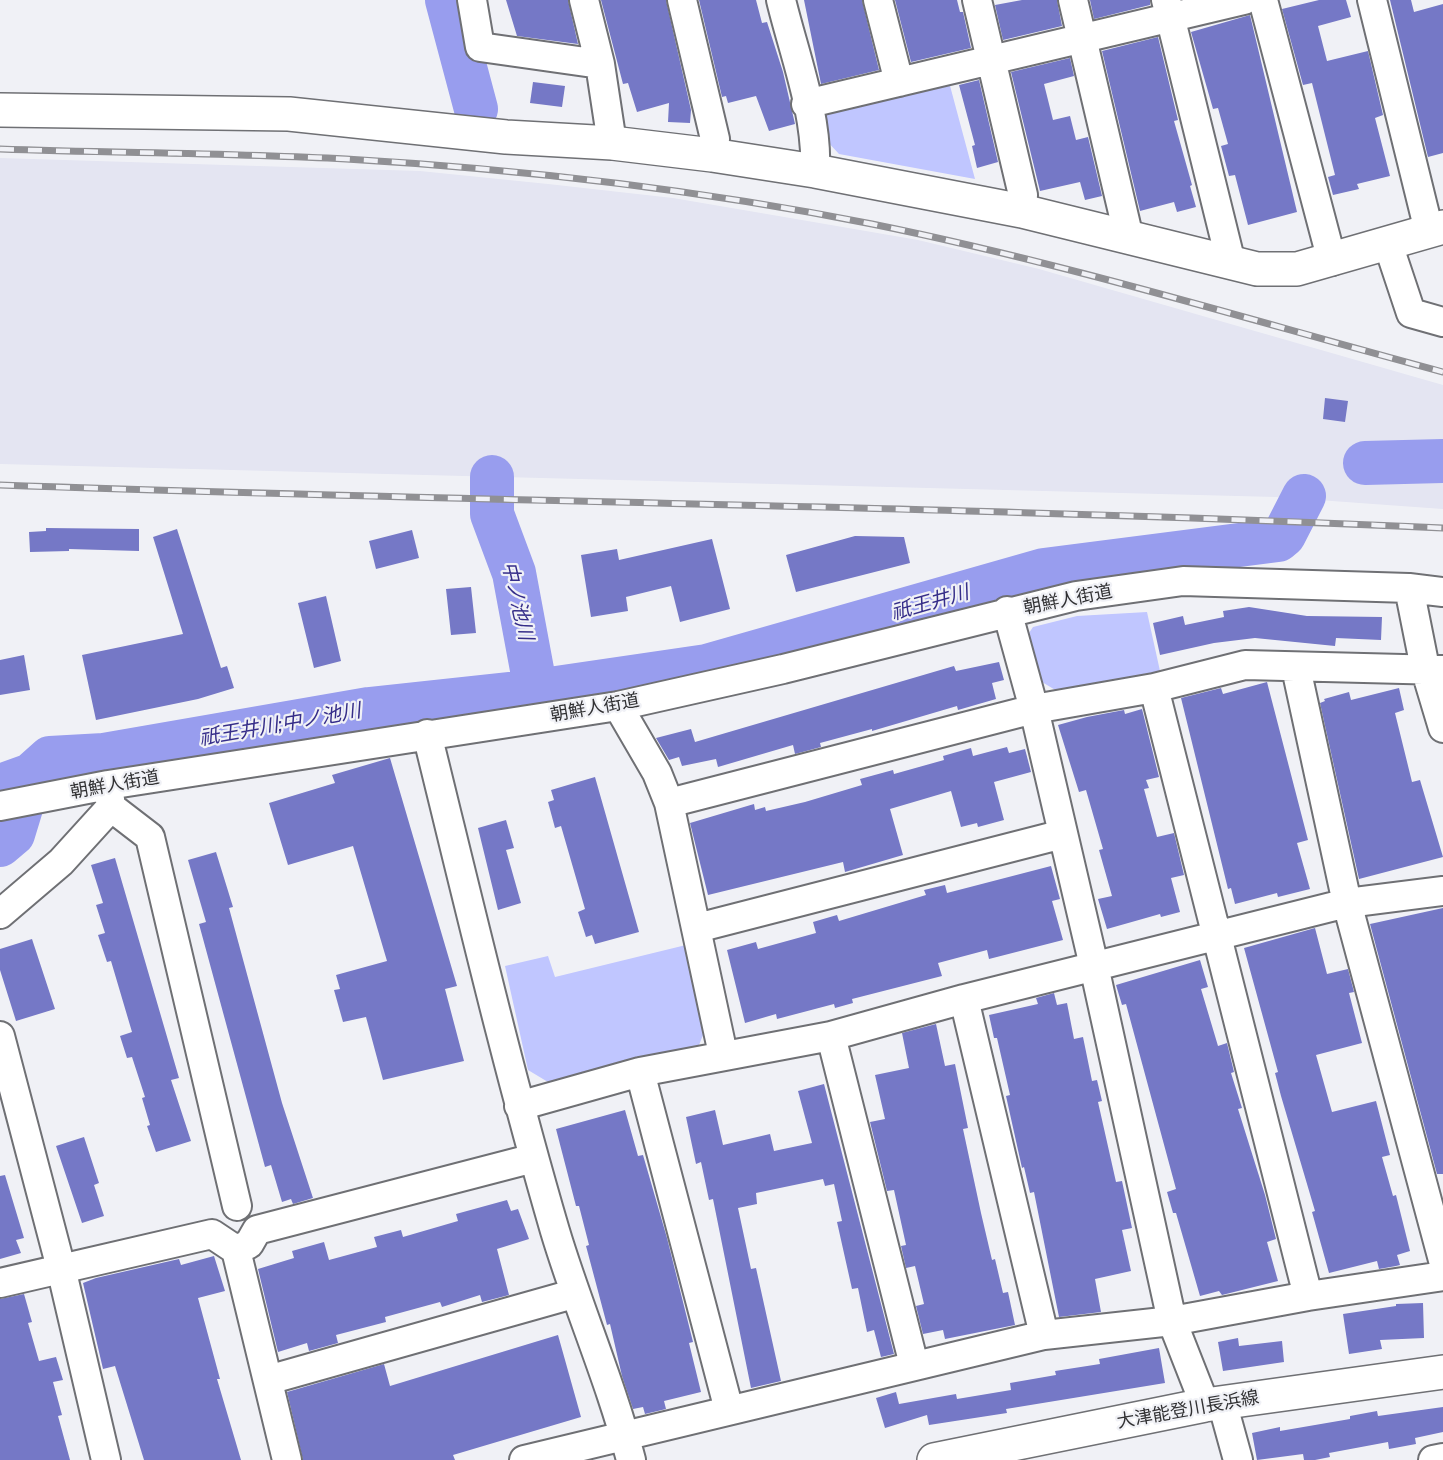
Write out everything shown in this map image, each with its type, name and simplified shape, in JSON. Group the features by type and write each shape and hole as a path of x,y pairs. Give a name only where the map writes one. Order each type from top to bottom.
{"street":[{"path":"472,0 480,47 600,64"},
{"path":"584,0 600,64 612,143"},
{"path":"682,0 715,139 712,155"},
{"path":"781,0 816,154 815,171"},
{"path":"878,0 899,82"},
{"path":"977,0 1023,195 1022,211"},
{"path":"1073,0 1129,238"},
{"path":"806,104 1082,39 1168,9 1244,0"},
{"path":"1263,0 1332,261"},
{"path":"0,110 289,114 495,136 612,143 712,155 815,171 1022,211 1257,269 1297,269 1332,261 1436,229 1372,0"},
{"path":"1168,9 1231,262"},
{"path":"1388,244 1411,313 1443,322"},
{"name":"朝鮮人街道","path":"0,806 65,794 110,796 427,734 618,706 783,669 1007,611 1076,596 1183,582 1409,588 1443,592"},
{"path":"1409,588 1434,669 1443,728"},
{"path":"1007,611 1034,709 1173,1321 1238,1460"},
{"path":"669,803 1034,709 1154,688 1245,664 1296,668 1434,669"},
{"path":"1296,668 1347,903 1443,1260"},
{"path":"1154,688 1308,1296"},
{"path":"618,706 657,773 669,803 698,928 723,1054"},
{"path":"427,734 519,1106 573,1294 628,1447"},
{"path":"0,914 61,862 110,796 150,837 237,1206 252,1217 257,1230"},
{"path":"698,928 1063,834"},
{"path":"519,1106 640,1072 723,1054 831,1036 964,999 1347,903 1443,891"},
{"path":"964,999 1044,1335"},
{"path":"0,1036 61,1268 106,1460"},
{"path":"831,1036 914,1365"},
{"path":"640,1072 729,1410"},
{"path":"236,1250 249,1244 257,1230 534,1158"},
{"path":"212,1234 219,1216 237,1206"},
{"path":"0,1282 212,1234 236,1250 287,1460"},
{"path":"524,1460 628,1447 729,1410 1044,1335 1173,1321 1308,1296 1443,1276"},
{"path":"268,1380 573,1294"},
{"name":"大津能登川長浜線","path":"934,1460 1213,1403 1443,1372"},
{"path":"1433,1460 1443,1458"}],"shaded area":[{"path":"949,82 975,179 839,154 826,140 821,116"},
{"path":"0,158 420,171 548,184 673,198 918,240 1039,269 1443,385 1443,509 1276,497 0,464"},
{"path":"1147,612 1160,671 1057,691 1042,682 1029,633 1033,627 1077,616"},
{"path":"686,945 703,1035 699,1045 548,1082 528,1070 505,966 548,956 555,977"}],"building":[{"path":"506,0 568,0 578,44 517,36"},
{"path":"601,0 666,0 691,110 690,123 668,122 669,103 637,112 628,83 623,84"},
{"path":"699,0 756,0 762,23 767,22 783,72 795,124 769,131 756,96 728,103 726,96 722,97"},
{"path":"804,0 862,0 879,70 821,84"},
{"path":"895,0 957,0 960,12 963,12 971,48 911,62"},
{"path":"1022,0 1057,0 1062,26 1003,40 995,5"},
{"path":"1090,0 1150,0 1150,5 1094,19"},
{"path":"1319,0 1346,0 1351,17 1318,26 1327,61 1368,51 1383,115 1375,118 1390,176 1357,184 1359,189 1333,195 1328,177 1335,175 1312,83 1303,85 1282,9"},
{"path":"1390,0 1411,0 1414,12 1443,4 1443,153 1428,157"},
{"path":"1250,15 1297,212 1248,225 1235,175 1229,176 1221,146 1228,144 1218,108 1213,109 1191,32"},
{"path":"1158,37 1178,120 1174,121 1196,207 1177,212 1174,202 1140,211 1102,51"},
{"path":"1070,58 1074,76 1044,84 1053,120 1070,116 1076,140 1088,137 1102,196 1085,200 1080,182 1040,191 1011,72"},
{"path":"979,80 998,162 977,168 972,146 975,145 959,85"},
{"path":"533,82 565,86 562,107 530,103"},
{"path":"1325,398 1348,401 1345,422 1323,419"},
{"path":"46,528 139,529 139,551 69,549 69,551 30,552 29,532 46,531"},
{"path":"177,529 221,668 227,666 234,688 198,699 96,720 82,655 183,634 153,537"},
{"path":"412,530 419,558 376,569 369,541"},
{"path":"855,536 904,537 910,563 796,592 786,555"},
{"path":"712,539 730,609 680,622 671,586 626,597 628,611 591,617 581,555 617,549 619,560"},
{"path":"471,587 476,633 451,635 446,589"},
{"path":"326,596 341,661 314,668 298,603"},
{"path":"1249,607 1307,616 1382,617 1381,640 1336,638 1335,646 1255,638 1214,643 1160,655 1153,623 1183,616 1185,625 1224,617 1223,611"},
{"path":"24,655 30,690 0,695 0,660"},
{"path":"999,662 1004,680 992,683 996,699 958,710 957,706 872,731 872,729 820,743 821,747 795,754 793,745 718,767 716,759 682,766 679,757 669,760 656,738 691,729 695,742 954,666 956,671"},
{"path":"1267,682 1308,840 1297,843 1310,889 1278,897 1277,893 1235,904 1231,888 1228,889 1181,698 1221,688 1223,694"},
{"path":"1399,688 1404,710 1395,713 1412,782 1420,780 1443,857 1359,879 1320,703 1325,701 1324,699 1349,692 1351,700"},
{"path":"1142,709 1159,777 1146,780 1149,788 1144,789 1157,837 1174,833 1184,875 1171,878 1180,912 1161,917 1160,914 1107,929 1098,899 1112,896 1099,850 1103,849 1086,790 1079,792 1058,725 1087,717 1124,710 1125,714"},
{"path":"1007,747 1009,753 1025,749 1031,772 994,782 1004,820 978,827 977,823 961,827 951,791 890,809 903,855 845,872 843,862 708,895 690,823 754,804 755,810 765,807 766,811 805,802 862,785 860,779 893,770 894,774 944,760 943,756 971,748 973,756"},
{"path":"390,758 457,986 445,989 464,1061 383,1080 366,1017 343,1022 334,990 340,989 336,975 387,961 353,846 288,865 269,803 335,783 332,775"},
{"path":"595,777 639,932 595,944 592,935 586,937 578,912 585,909 561,826 555,828 548,802 554,800 551,790"},
{"path":"506,820 514,848 506,850 521,903 498,910 478,828"},
{"path":"216,852 233,907 229,908 282,1103 313,1198 293,1204 291,1199 282,1202 271,1165 265,1167 199,924 206,922 188,860"},
{"path":"115,858 179,1078 171,1080 191,1141 156,1152 147,1126 150,1125 142,1098 145,1097 132,1057 127,1058 120,1036 132,1032 111,961 107,962 98,935 105,933 96,905 103,903 91,865"},
{"path":"1051,866 1060,899 1052,901 1063,940 989,959 987,950 938,963 942,976 852,999 853,1003 835,1008 834,1004 777,1019 776,1014 745,1023 727,950 756,942 758,949 816,933 813,922 837,915 839,921 926,895 924,890 945,885 947,893"},
{"path":"1443,908 1443,1174 1437,1174 1370,924"},
{"path":"1315,928 1327,974 1348,969 1354,992 1349,993 1362,1043 1316,1055 1332,1112 1376,1101 1390,1155 1382,1157 1393,1196 1396,1195 1410,1251 1397,1255 1400,1265 1396,1266 1379,1269 1377,1261 1329,1273 1312,1212 1315,1211 1281,1096 1275,1073 1278,1072 1244,948"},
{"path":"32,939 55,1009 16,1021 0,970 0,949"},
{"path":"1200,960 1208,987 1201,989 1218,1046 1227,1043 1234,1072 1231,1073 1242,1108 1238,1109 1276,1239 1267,1242 1278,1281 1222,1295 1219,1291 1200,1296 1176,1213 1173,1213 1167,1192 1176,1189 1126,1004 1122,1005 1116,985"},
{"path":"1054,993 1057,1005 1067,1003 1074,1039 1083,1037 1092,1081 1097,1080 1102,1101 1098,1102 1116,1182 1122,1181 1132,1228 1122,1230 1131,1271 1095,1279 1101,1312 1059,1317 1034,1192 1030,1193 1024,1167 1022,1168 1006,1096 1010,1095 997,1038 994,1038 989,1015 1038,1004 1036,998"},
{"path":"936,1024 945,1066 955,1064 968,1128 963,1129 981,1213 992,1260 995,1259 1003,1293 1008,1292 1015,1325 945,1339 943,1330 923,1334 916,1306 924,1304 915,1266 906,1268 901,1246 906,1245 894,1190 887,1191 870,1122 885,1119 875,1075 909,1068 902,1033"},
{"path":"824,1084 894,1354 881,1357 874,1330 867,1332 858,1288 852,1289 837,1222 842,1221 834,1184 825,1186 823,1179 756,1193 757,1204 738,1208 751,1269 756,1268 781,1381 751,1388 713,1199 709,1200 701,1162 696,1164 686,1117 715,1110 723,1145 770,1134 774,1151 812,1143 798,1091"},
{"path":"625,1110 638,1156 643,1155 667,1238 693,1342 689,1343 701,1392 664,1401 666,1409 645,1414 643,1407 633,1409 622,1376 610,1324 607,1325 586,1246 589,1245 579,1206 576,1206 556,1129"},
{"path":"84,1137 99,1183 94,1185 104,1216 82,1223 56,1146"},
{"path":"5,1175 24,1238 16,1240 21,1253 0,1259 0,1176"},
{"path":"507,1200 511,1211 518,1209 529,1239 497,1249 509,1295 482,1302 480,1295 442,1307 440,1302 385,1317 386,1322 336,1335 338,1343 309,1351 307,1343 278,1352 258,1269 294,1258 292,1251 324,1242 329,1260 377,1247 374,1237 401,1230 403,1237 458,1221 456,1214"},
{"path":"214,1256 225,1291 198,1298 220,1379 217,1379 241,1460 144,1460 115,1366 103,1369 83,1283 179,1259 181,1265"},
{"path":"24,1294 32,1322 28,1323 39,1361 56,1357 63,1380 53,1382 62,1415 58,1416 70,1460 0,1460 0,1299"},
{"path":"1423,1303 1424,1338 1380,1340 1382,1349 1349,1354 1343,1314 1396,1306 1396,1304"},
{"path":"558,1335 581,1417 453,1455 455,1460 303,1460 287,1392 384,1364 390,1386"},
{"path":"1238,1338 1239,1346 1282,1341 1284,1362 1223,1371 1218,1342"},
{"path":"1159,1348 1165,1383 1006,1409 1007,1413 929,1425 927,1415 885,1428 876,1398 896,1392 899,1404 956,1394 957,1399 1011,1390 1010,1383 1056,1375 1055,1371 1100,1364 1099,1359"},
{"path":"1443,1407 1443,1432 1415,1438 1416,1444 1389,1449 1388,1442 1329,1453 1330,1457 1315,1460 1304,1460 1303,1454 1257,1460 1252,1433 1280,1427 1280,1431 1350,1419 1350,1416 1377,1411 1378,1416"}],"waterway":[{"name":"中ノ池川","path":"447,0 476,109"},
{"name":"祇王井川","path":"1365,463 1443,461"},
{"name":"中ノ池川","path":"492,477 492,514 514,573 536,691"},
{"name":"祇王井川","path":"0,786 31,775 50,758 104,755 369,709 536,691 707,666 1044,570 1278,540 1284,535 1304,496"},
{"name":"中ノ池川","path":"0,845 13,834 31,775"}],"railway":[{"path":"0,149 260,155 412,163 611,182 742,201 872,224 1016,256 1443,372"},
{"path":"0,485 1082,514 1443,528"}],"water label":[{"name":"祇王井川;中ノ池川","path":"280,725"}]}
